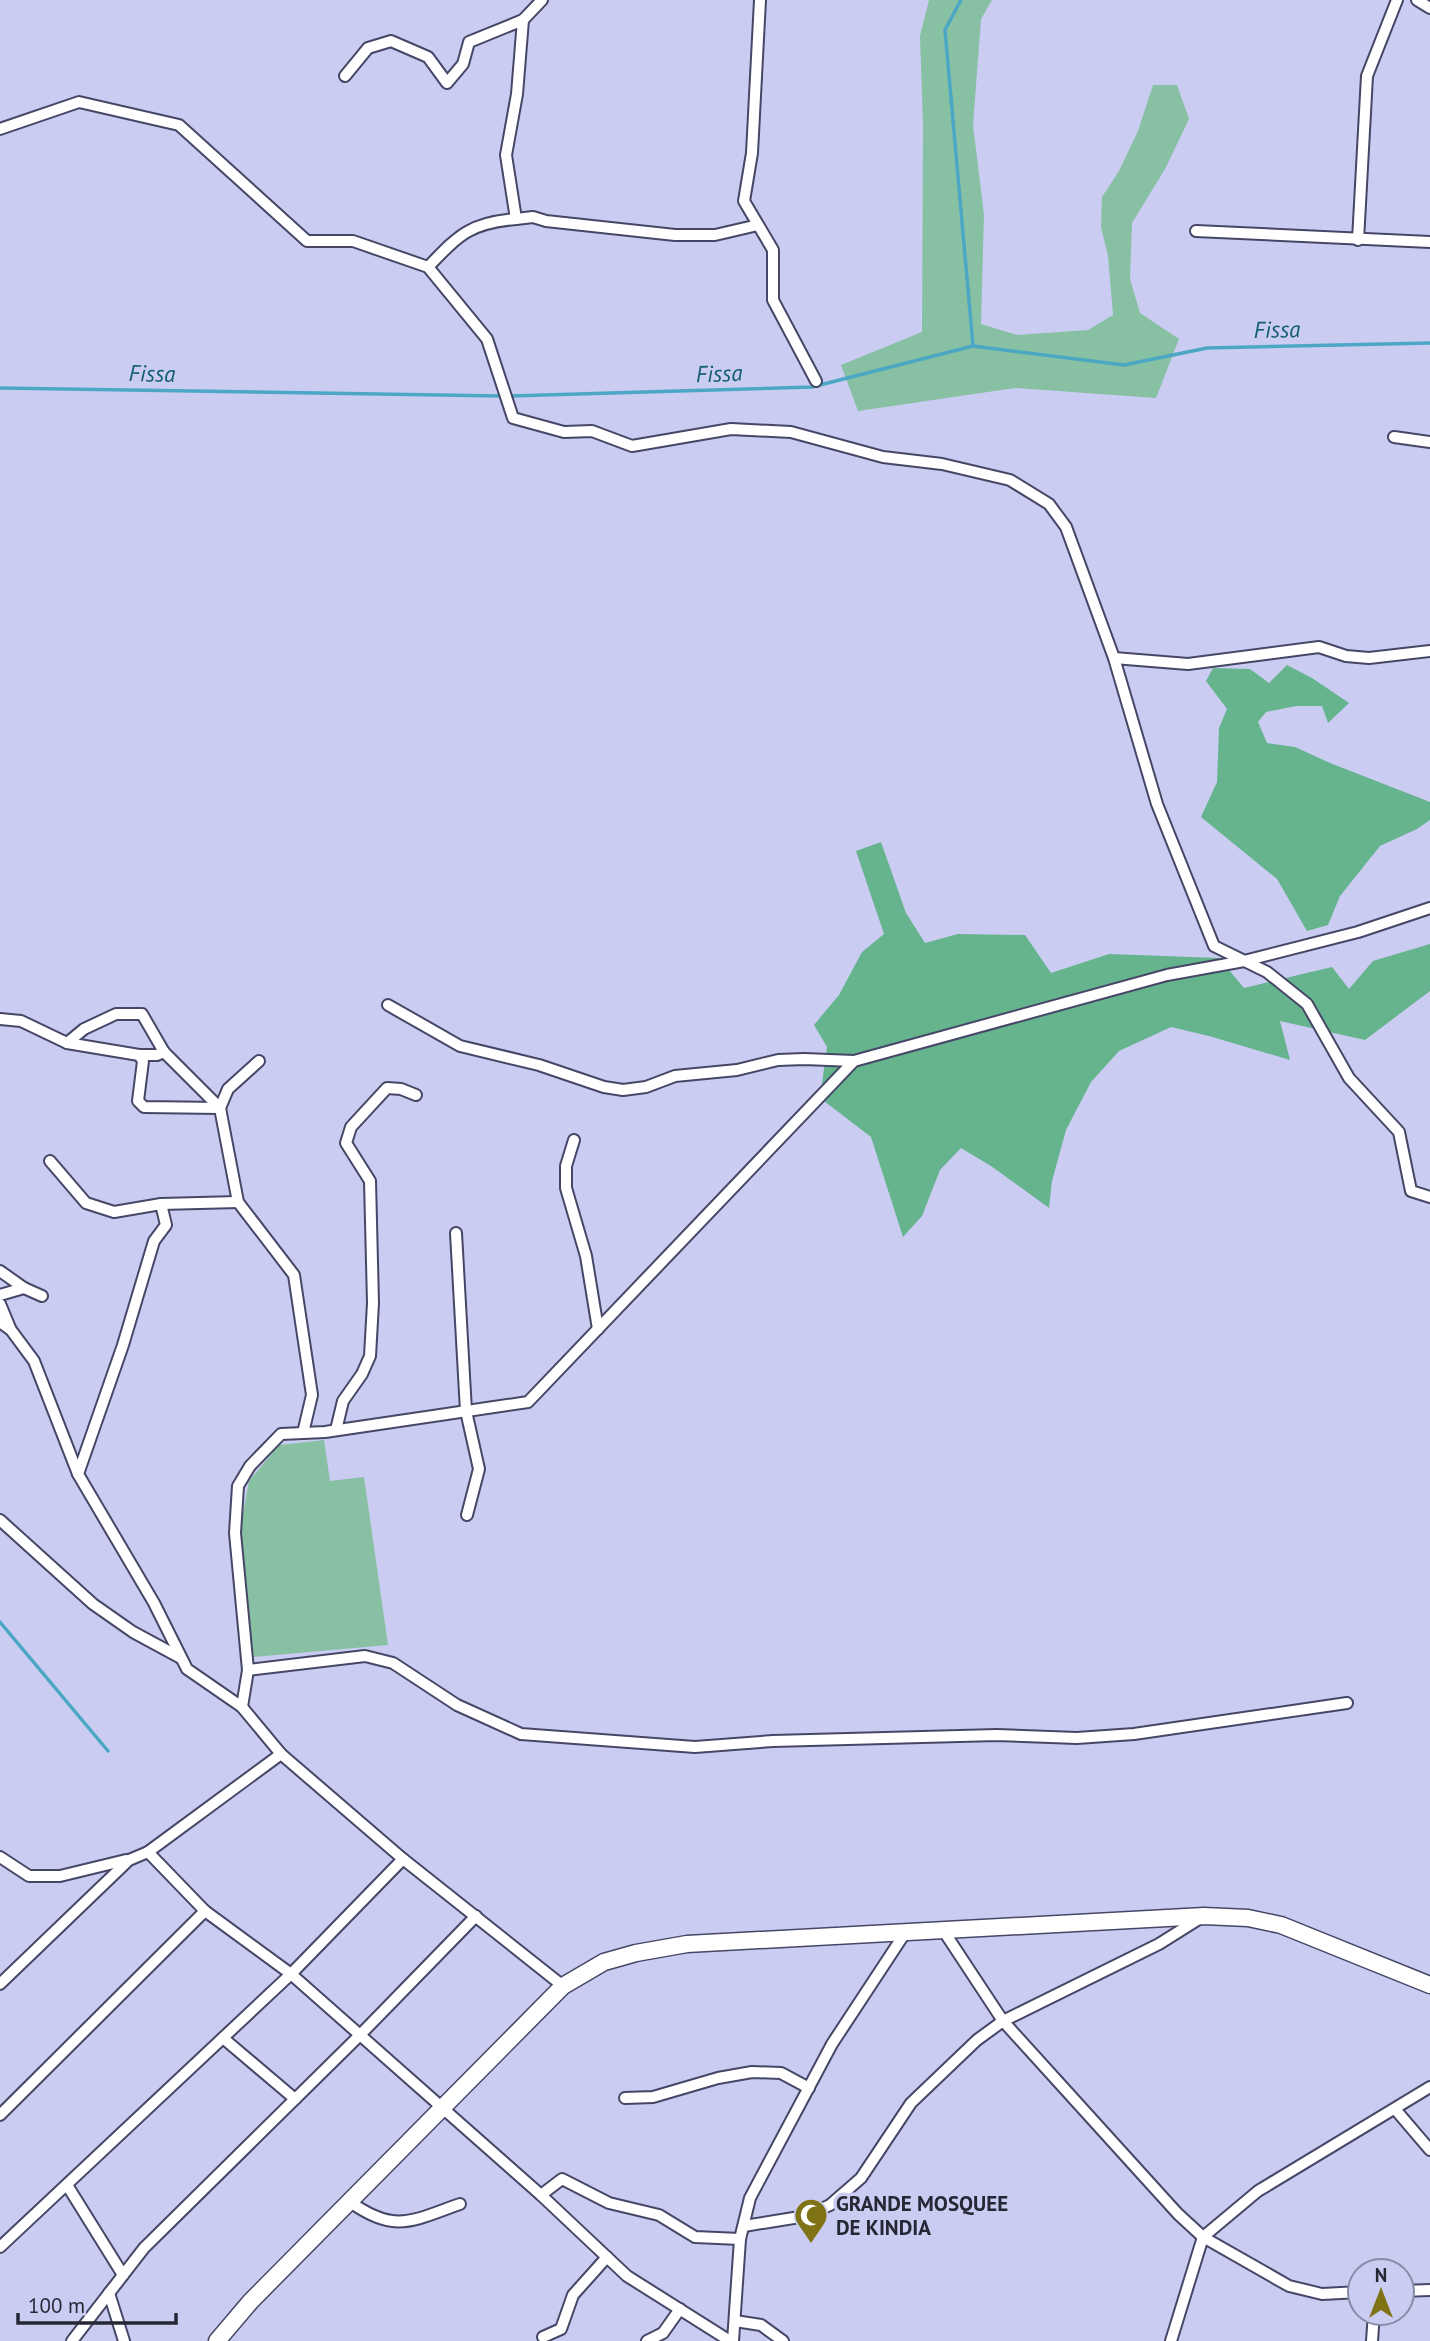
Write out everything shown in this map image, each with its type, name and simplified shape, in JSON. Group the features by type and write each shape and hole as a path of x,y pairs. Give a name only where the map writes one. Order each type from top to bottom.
{"main road":[{"path":"217,2341 251,2301 563,1986 604,1962 687,1944 1205,1916 1248,1918 1281,1925 1430,1985"}],"street":[{"path":"345,76 368,48 391,41 428,57 447,83 463,64 469,42 523,20 542,0"},
{"path":"760,0 751,153 744,201 774,250 774,300 816,381"},
{"path":"1359,240 1367,76 1397,0"},
{"path":"1417,0 1430,8"},
{"path":"516,219 506,155 517,94 523,20"},
{"path":"0,128 79,102 179,125 307,241 353,241 429,267 487,339 513,418 564,432 592,431 632,446 731,429 791,432 883,457 942,464 1010,480 1049,503 1066,527 1114,658 1157,804 1214,946 1267,972 1307,1004 1349,1078 1399,1132 1411,1191 1430,1198"},
{"path":"429,267 458,236 491,221 533,217 546,221 675,234 715,234 758,225"},
{"path":"1196,231 1430,242"},
{"path":"1394,437 1430,442"},
{"path":"1114,658 1188,664 1319,647 1346,656 1369,658 1430,652"},
{"path":"388,1005 460,1046 623,1090 646,1087 675,1076 737,1069 778,1060 854,1061 1167,975 1244,961 1358,932 1430,908"},
{"path":"67,1043 84,1029 116,1014 142,1014 164,1052 220,1108"},
{"path":"0,1019 21,1021 67,1043 139,1055 164,1052"},
{"path":"139,1055 143,1061 138,1101 144,1107 220,1108"},
{"path":"259,1061 228,1088 220,1108 238,1202 294,1275 312,1395 303,1433"},
{"path":"242,1707 248,1670 234,1533 238,1486 250,1466 281,1434 336,1430 528,1402 854,1061"},
{"path":"336,1430 342,1401 362,1374 370,1356 373,1303 370,1181 346,1143 351,1128 387,1088 401,1089 415,1095"},
{"path":"574,1140 566,1166 566,1188 586,1256 598,1329"},
{"path":"50,1161 86,1203 114,1212 161,1204 238,1202"},
{"path":"79,1474 123,1345 154,1241 166,1225 161,1204"},
{"path":"456,1233 466,1412 479,1469 467,1515"},
{"path":"0,1271 42,1296"},
{"path":"0,1295 24,1287"},
{"path":"0,1304 11,1330 34,1361 79,1474 154,1603 187,1669 242,1707 281,1754 402,1859 563,1986"},
{"path":"0,1322 11,1330"},
{"path":"0,1520 93,1604 133,1632 181,1658"},
{"path":"248,1670 365,1656 393,1662 457,1705 520,1734 695,1747 773,1741 971,1736 1077,1738 1134,1734 1347,1703"},
{"path":"0,1857 29,1876 60,1876 129,1860 148,1852 281,1754"},
{"path":"148,1852 205,1911 291,1975 541,2195 627,2276 732,2341 740,2239 750,2198 832,2044 905,1933"},
{"path":"0,2247 291,1975 402,1859"},
{"path":"0,1984 129,1860"},
{"path":"0,2115 205,1911"},
{"path":"72,2341 144,2248 359,2036 476,1916"},
{"path":"744,2226 806,2216 830,2205 861,2178 911,2104 977,2040 1003,2021 1159,1944 1205,1916"},
{"path":"943,1930 1003,2021 1178,2214 1203,2237 1289,2286 1322,2294 1346,2293"},
{"path":"223,2038 295,2099"},
{"path":"625,2098 653,2097 718,2078 752,2072 781,2073 809,2088"},
{"path":"1171,2341 1203,2237 1258,2191 1430,2087"},
{"path":"1395,2109 1430,2150"},
{"path":"541,2195 562,2179 609,2203 659,2215 695,2237 740,2239"},
{"path":"67,2185 123,2275"},
{"path":"349,2201 369,2216 404,2223 460,2204"},
{"path":"543,2337 561,2329 573,2295 607,2257"},
{"path":"109,2293 124,2341"},
{"path":"647,2341 663,2333 680,2309"},
{"path":"735,2321 761,2325 783,2341"}],"green space":[{"path":"929,0 992,0 981,19 973,125 984,215 981,324 1017,335 1088,330 1113,315 1108,256 1101,227 1102,197 1119,171 1138,131 1153,85 1177,85 1189,119 1165,169 1132,223 1130,279 1140,313 1179,339 1156,398 1015,388 858,411 841,365 922,332 923,126 920,36"},
{"path":"1287,665 1349,703 1328,723 1322,706 1296,706 1266,712 1258,722 1267,743 1295,747 1430,802 1430,820 1380,846 1340,896 1328,925 1307,931 1277,879 1201,817 1217,782 1219,728 1227,709 1206,681 1213,668 1250,669 1269,683"},
{"path":"881,842 906,913 925,943 958,934 1025,935 1051,973 1109,954 1219,958 1244,988 1332,967 1349,989 1373,961 1430,944 1430,991 1365,1040 1280,1021 1290,1060 1171,1027 1119,1051 1091,1082 1066,1130 1052,1181 1049,1208 961,1148 940,1170 922,1216 903,1237 871,1137 820,1098 827,1047 814,1025 839,995 862,952 884,934 856,851"},
{"path":"324,1440 330,1481 364,1477 388,1645 253,1657 240,1530 249,1481 279,1445"}],"waterway":[{"path":"961,0 945,30 973,346"},
{"name":"Fissa","path":"510,396 812,387 973,346 1124,365 1207,348 1430,343"},
{"name":"Fissa","path":"0,388 502,396"},
{"path":"0,1622 108,1751"}],"place":[{"name":"GRANDE MOSQUEE DE KINDIA","path":"811,2245"}]}
